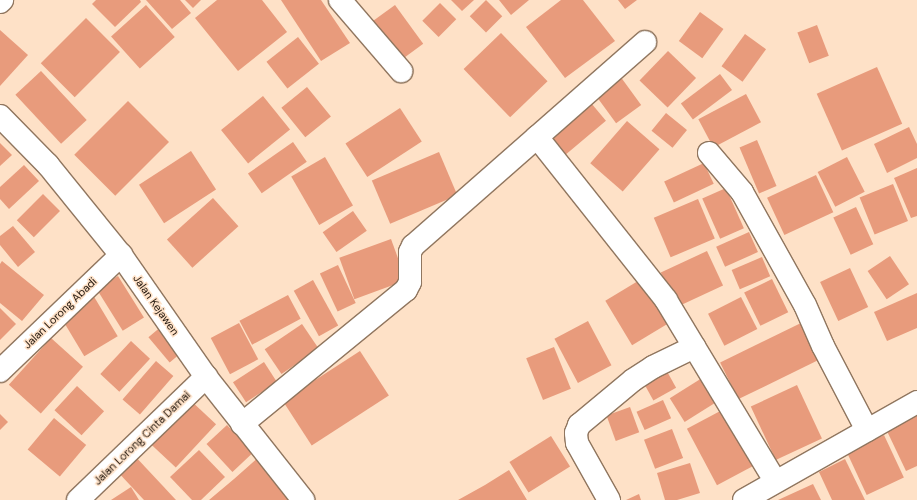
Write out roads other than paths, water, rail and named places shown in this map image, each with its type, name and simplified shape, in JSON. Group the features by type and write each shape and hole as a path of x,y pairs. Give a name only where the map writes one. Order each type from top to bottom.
{"street":[{"path":"340,0 401,71"},
{"path":"242,424 406,290 410,282 410,252 413,246 645,42"},
{"name":"Jalan Kejawen","path":"0,116 48,166 121,255 206,377 303,500"},
{"path":"537,137 666,300 775,481"},
{"path":"709,153 742,192 805,305 823,346 867,430"},
{"name":"Jalan Lorong Abadi","path":"0,371 121,255"},
{"path":"609,500 577,443 576,433 579,425 633,380 653,367 694,347"},
{"name":"Jalan Lorong Cinta Damai","path":"78,500 206,377"},
{"path":"744,500 775,481 917,402"}]}
